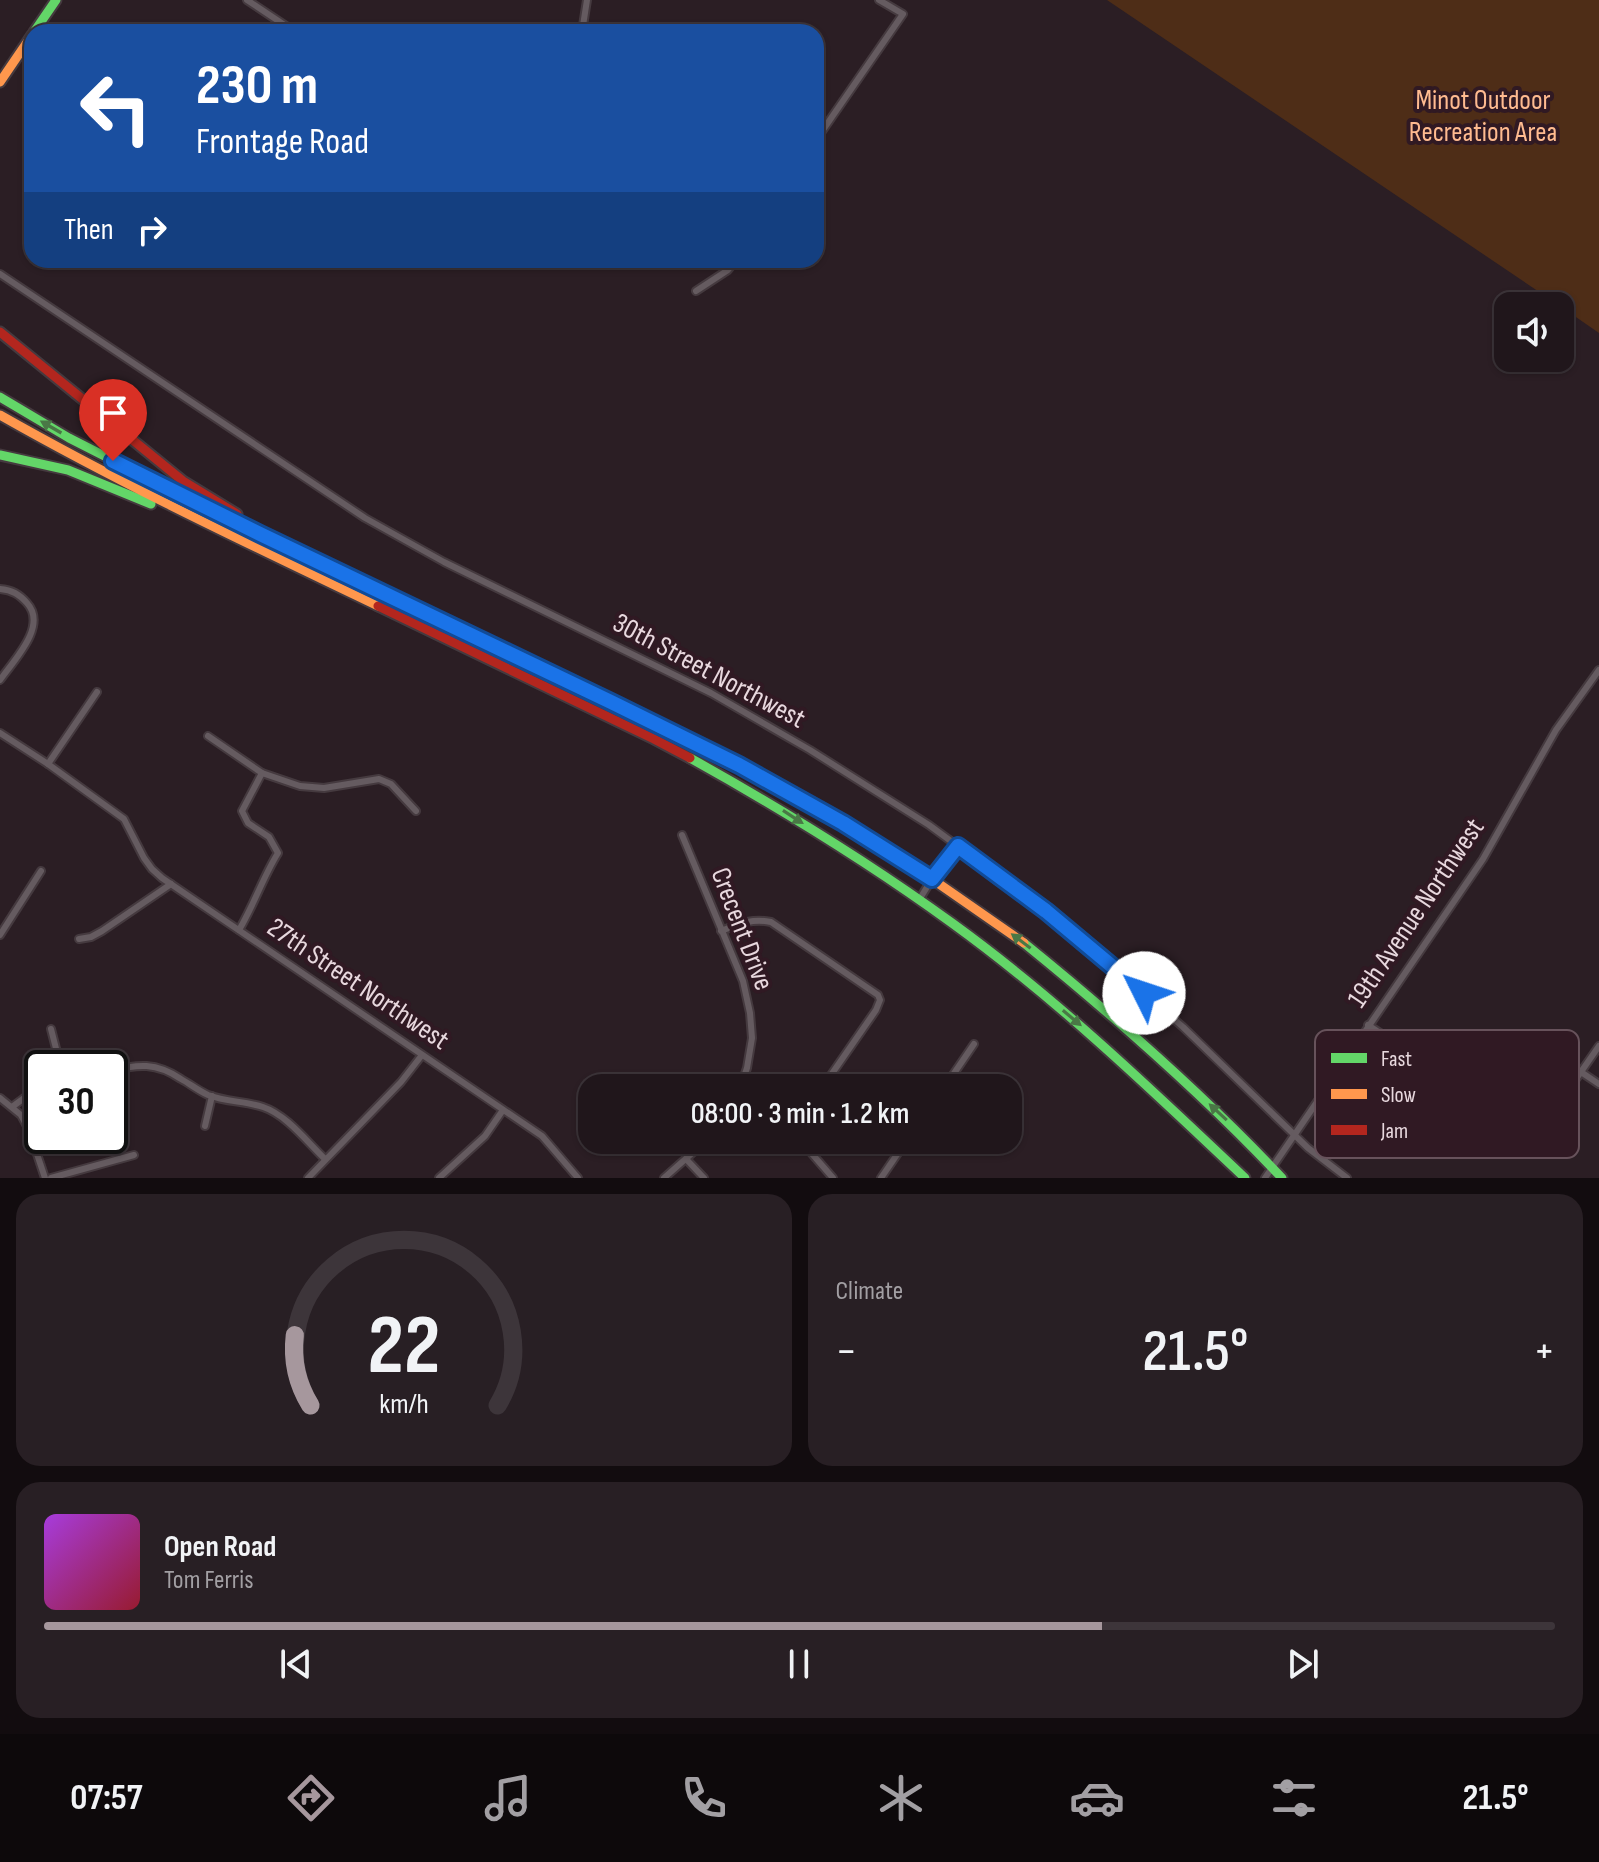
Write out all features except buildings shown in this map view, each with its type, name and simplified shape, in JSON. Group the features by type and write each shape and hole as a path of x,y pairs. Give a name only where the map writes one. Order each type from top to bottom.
{"main road":[{"path":"40,24 56,0"},
{"path":"0,82 24,47"},
{"path":"0,332 183,481 256,524 277,541"},
{"path":"0,397 69,438 739,765 854,830 1017,937 1072,981 1166,1063 1235,1128 1282,1178"},
{"path":"0,415 65,452 250,545 654,739 780,809 891,880 1025,980 1130,1068 1245,1178"},
{"path":"0,455 68,470 219,535 250,545"}],"street":[{"path":"247,0 283,24"},
{"path":"583,24 587,0"},
{"path":"824,128 903,14 879,0"},
{"path":"696,291 730,268"},
{"name":"30th Street Northwest","path":"0,274 365,518 444,562 711,693 874,789 1046,911 1183,1027 1315,1153"},
{"path":"0,589 20,595 32,609 34,622 31,634 0,680"},
{"name":"19th Avenue Northwest","path":"1365,1030 1483,859 1556,730 1599,670"},
{"path":"0,733 48,764 97,692"},
{"path":"208,736 262,773 300,786 324,788 379,779 391,784 416,811"},
{"name":"27th Street Northwest","path":"48,764 124,819 152,869 171,884 542,1136 578,1178"},
{"path":"239,930 278,853 269,837 248,823 242,811 262,773"},
{"name":"Crecent Drive","path":"682,835 743,981 752,1038 745,1074"},
{"path":"919,900 958,846"},
{"path":"0,935 41,871"},
{"path":"79,939 102,931 171,884"},
{"path":"721,931 747,921 771,922 878,995 880,1000 876,1010 832,1074"},
{"path":"1368,1025 1376,1030"},
{"path":"51,1029 56,1050"},
{"path":"954,1074 974,1044"},
{"path":"1579,1075 1599,1046"},
{"path":"308,1178 401,1082 422,1055"},
{"path":"128,1067 155,1066 212,1096 265,1107 284,1120 325,1159"},
{"path":"1581,1072 1599,1084"},
{"path":"205,1126 212,1096"},
{"path":"0,1098 21,1115 48,1178 134,1155"},
{"path":"12,1107 24,1098"},
{"name":"19th Avenue Northwest","path":"1265,1178 1315,1106"},
{"path":"439,1178 485,1136 503,1110"},
{"path":"664,1178 692,1154"},
{"path":"812,1154 833,1178"},
{"path":"881,1178 897,1154"},
{"name":"30th Street Northwest","path":"1321,1158 1347,1178"},
{"path":"686,1159 704,1178"}],"green space":[{"name":"Minot Outdoor Recreation Area","path":"1107,0 1599,0 1599,333 1574,316 1574,292 1539,292"}],"traffic: fast":[{"path":"40,24 56,0"},
{"path":"0,397 69,438 136,472 526,661"},
{"path":"0,455 68,470 151,504"},
{"path":"690,758 856,857 991,952 1103,1046 1245,1178"},
{"path":"1024,943 1157,1056 1282,1178"}],"traffic: slow":[{"path":"0,82 24,47"},
{"path":"0,415 140,490 378,606"},
{"path":"526,661 739,765 865,837 1024,943"}],"traffic: jam":[{"path":"0,332 183,481 237,514"},
{"path":"378,606 690,758"}],"route":[{"path":"113,461 739,765 843,823 932,879 958,846 1046,911 1144,993"}]}
